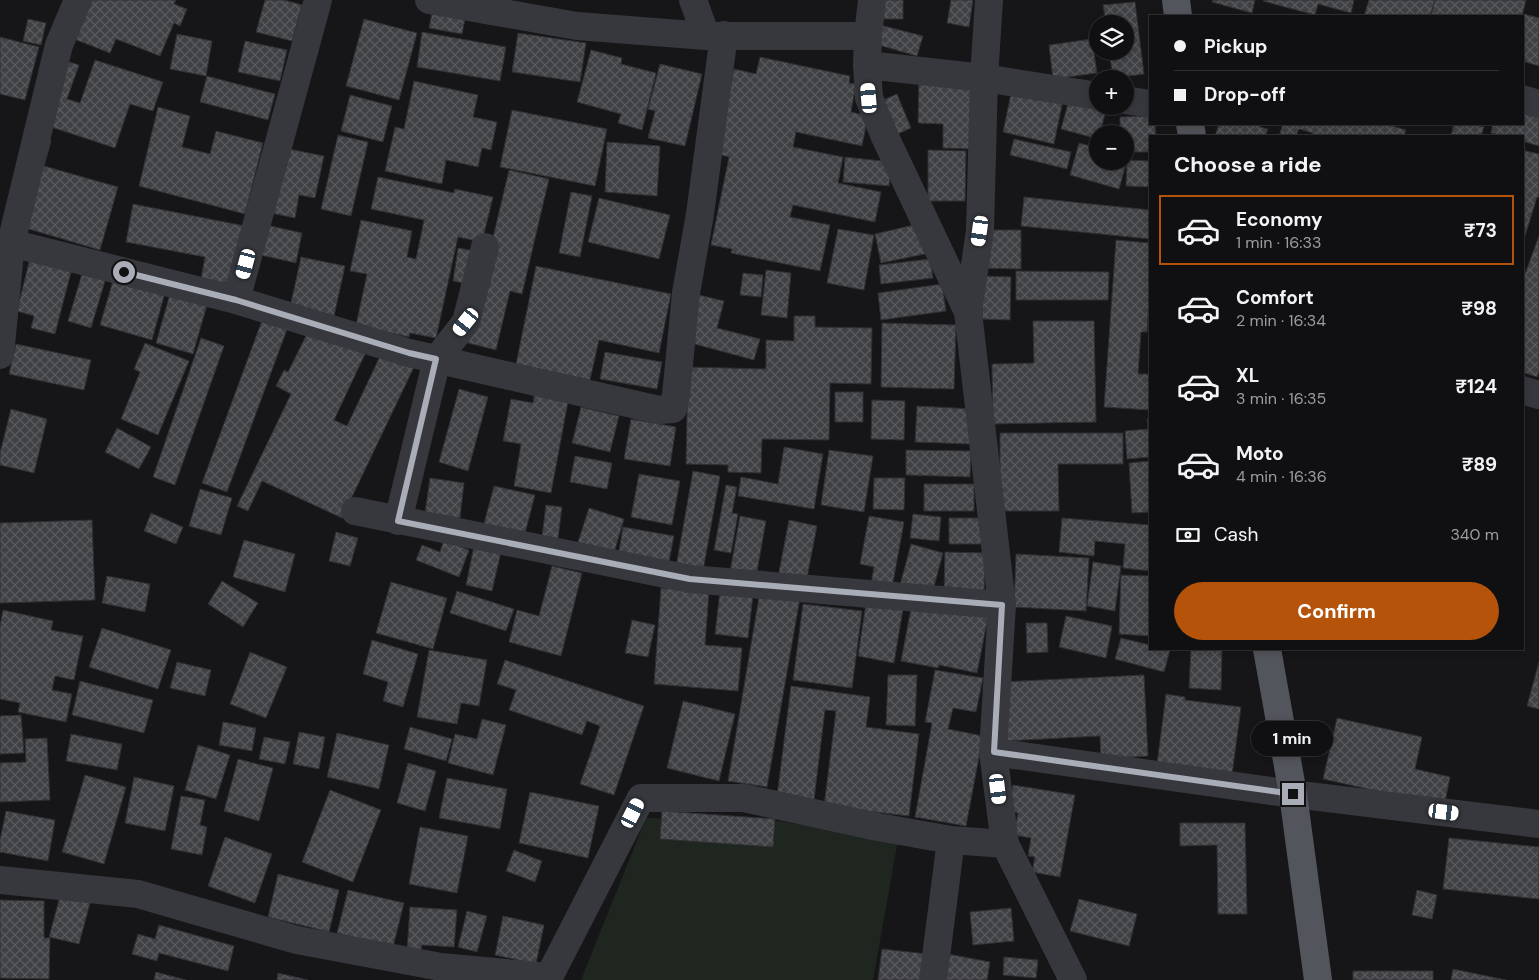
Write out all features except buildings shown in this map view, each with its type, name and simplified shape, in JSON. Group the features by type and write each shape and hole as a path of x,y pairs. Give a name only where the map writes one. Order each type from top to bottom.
{"main road":[{"path":"1176,0 1178,15"},
{"path":"1266,650 1293,794 1318,980"}],"street":[{"path":"0,355 5,243 58,45 78,0"},
{"path":"236,300 318,0"},
{"path":"429,0 577,26 715,36 868,36"},
{"path":"5,243 236,300 409,353 659,410 673,409 686,293 700,214 715,36 693,0"},
{"path":"872,0 866,65 869,98 885,137 968,312"},
{"path":"989,0 984,78 980,231 968,312 1002,605 994,752 1005,844 1073,980"},
{"path":"866,65 984,78 1089,95"},
{"path":"1524,100 1539,104"},
{"path":"1134,101 1149,104"},
{"path":"398,521 436,359 466,322 485,248"},
{"path":"1524,391 1539,395"},
{"path":"355,512 690,579 1002,605"},
{"path":"994,752 1293,794 1539,824"},
{"path":"0,880 138,894 297,940 441,967 549,977 640,798 744,798 878,827 951,840 1005,844"},
{"path":"933,980 951,840"}],"shaded area":[{"path":"646,818 779,821 898,840 873,980 581,980"}],"route":[{"path":"124,272 236,300 409,353 436,359 398,521 690,579 1002,605 994,752 1293,794"}]}
